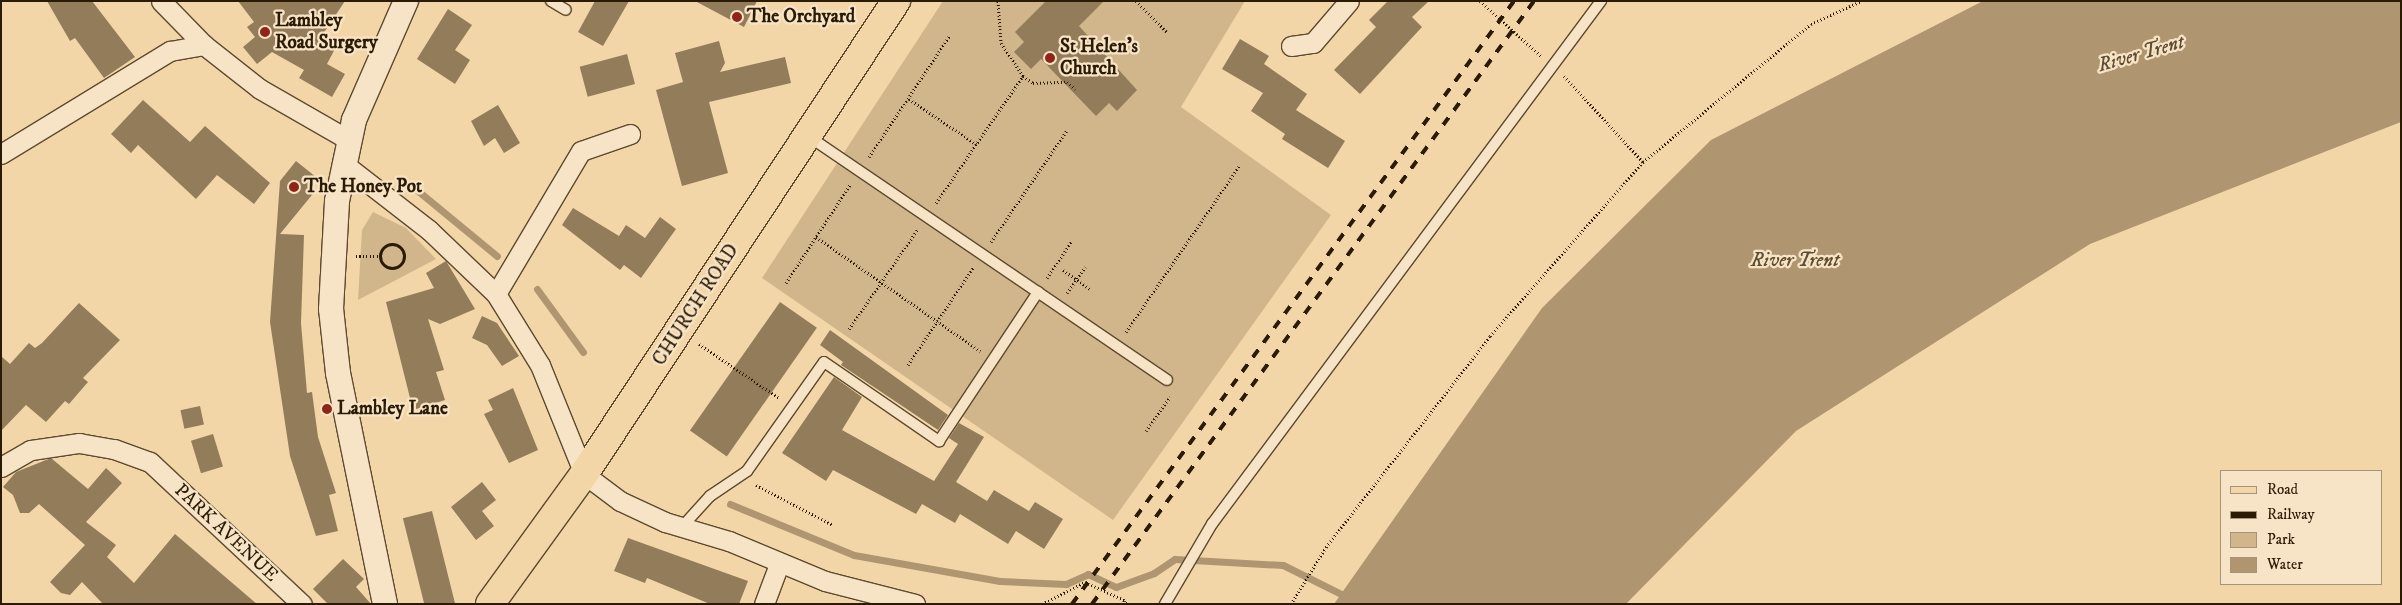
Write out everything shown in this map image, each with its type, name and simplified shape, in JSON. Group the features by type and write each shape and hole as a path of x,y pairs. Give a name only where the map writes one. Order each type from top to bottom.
{"main road":[{"name":"CHURCH ROAD","path":"490,604 584,474 680,332 896,1"}],"street":[{"path":"160,1 204,45 260,89 351,130"},
{"path":"385,604 338,373 331,308 337,200 351,130 406,1"},
{"path":"1291,46 1313,43 1349,1"},
{"path":"1,154 170,51 204,45"},
{"path":"496,294 580,151 630,134"},
{"path":"344,164 429,230 496,294 540,364 584,474 620,501 681,528 730,541 779,564 916,604"},
{"name":"PARK AVENUE","path":"1,467 31,450 79,443 114,448 150,462 302,604"},
{"path":"764,604 779,564"}],"lane":[{"path":"552,1 566,10"},
{"path":"1165,604 1200,542 1601,1"},
{"path":"807,136 1167,380"},
{"path":"681,528 710,496 747,471 794,408 824,362 940,440 1038,292"}],"path":[{"path":"998,1 1001,43 1023,76 1033,83 1067,82 1075,88"},
{"path":"1136,1 1167,32"},
{"path":"1480,1 1554,66 1643,162"},
{"path":"1291,604 1315,565 1490,336 1643,162 1779,55 1811,24 1861,1"},
{"path":"1016,86 1023,76"},
{"path":"909,99 976,144"},
{"path":"1117,346 1240,165"},
{"path":"816,237 993,360"},
{"path":"1038,292 1072,241"},
{"path":"388,245 400,248 404,253 400,265 394,268 382,262 380,256 388,245"},
{"path":"1059,306 1085,267"},
{"path":"1063,270 1090,289"},
{"path":"680,332 794,408"},
{"path":"1146,431 1177,386 1167,380"},
{"path":"737,478 833,525"},
{"path":"1042,604 1085,582 1126,601 1124,604"}],"green space":[{"path":"943,1 1245,1 1181,107 1331,215 1113,520 762,278"},
{"path":"373,212 406,228 436,259 358,300 362,230"}],"water":[{"name":"River Trent","path":"1983,1 2401,1 2401,122 2090,244 1796,431 1626,604 1334,604 1542,308 1711,140"}],"building":[{"path":"47,1 92,1 135,57 104,78 75,38 70,41"},
{"path":"238,1 345,1 321,37 337,45 327,64 345,74 332,97 299,78 304,70 272,52 257,64 243,47 255,37 247,27 254,22"},
{"path":"595,1 629,1 603,46 578,32"},
{"name":"The Orchyard","path":"695,1 757,1 744,27"},
{"name":"St Helen's Church","path":"1046,1 1104,1 1079,26 1137,90 1117,111 1109,103 1096,116 1041,59 1031,69 1014,52 1024,42 1015,32"},
{"path":"1388,1 1429,1 1412,17 1422,27 1360,94 1334,70 1376,27 1369,20"},
{"path":"448,9 472,25 455,50 470,60 455,84 417,59"},
{"path":"1240,39 1269,56 1264,64 1307,94 1296,110 1345,141 1328,168 1282,139 1285,134 1251,111 1263,93 1222,69"},
{"path":"719,41 725,63 720,72 785,57 791,83 709,102 728,173 682,186 656,90 683,82 675,53"},
{"path":"627,54 635,84 588,97 580,67"},
{"path":"143,100 190,142 205,126 270,183 254,204 217,175 196,199 138,145 131,153 111,134"},
{"path":"498,105 520,143 504,153 495,138 484,146 471,121"},
{"path":"296,161 316,177 310,184 316,190 280,234 304,235 301,323 307,393 312,392 318,437 336,493 329,495 338,531 316,536 290,456 270,322 280,181"},
{"path":"573,208 619,236 626,225 645,238 660,217 676,229 641,278 624,265 620,270 562,225"},
{"path":"446,261 475,309 440,324 428,319 444,370 436,372 445,400 413,410 386,302 434,288 426,273"},
{"path":"780,302 817,328 727,456 690,431"},
{"path":"79,303 120,340 83,378 88,382 69,404 65,401 46,422 26,405 1,431 1,356 10,364 29,343 35,348 42,343"},
{"path":"482,316 497,323 519,356 502,366 487,345 472,338"},
{"path":"830,330 948,415 938,430 841,365 843,362 820,345"},
{"path":"834,377 862,397 842,430 934,481 958,444 949,438 959,423 984,437 956,482 987,501 994,490 1029,511 1035,502 1063,519 1044,549 1016,531 1008,544 960,514 955,523 922,504 916,514 833,470 826,481 782,453"},
{"path":"513,388 538,450 509,463 484,414 493,410 488,400"},
{"path":"200,406 204,425 184,429 180,410"},
{"path":"213,434 223,467 201,473 191,441"},
{"path":"51,458 88,489 106,468 122,483 86,522 116,545 107,557 134,583 175,534 257,604 103,604 82,582 70,595 61,593 50,582 85,545 39,504 29,513 20,513 13,495 3,487 16,472"},
{"path":"482,482 496,500 482,511 494,526 476,540 451,507"},
{"path":"432,511 455,604 424,604 403,518"},
{"path":"628,538 748,581 739,604 710,604 647,578 645,583 614,571"},
{"path":"343,559 364,579 356,587 371,604 328,604 313,589"}],"waterway":[{"path":"412,186 497,256"},
{"path":"537,289 583,352"},
{"path":"730,504 854,555 1000,581 1066,584 1088,574 1116,587 1154,573 1175,559 1283,565 1347,597"}],"railway":[{"path":"1072,604 1514,1"},
{"path":"1092,604 1534,1"}],"place":[{"name":"The Orchyard","path":"737,17"},
{"name":"Lambley Road Surgery","path":"265,32"},
{"name":"St Helen's Church","path":"1050,58"},
{"name":"The Honey Pot","path":"294,187"},
{"name":"Lambley Lane","path":"327,409"}]}
